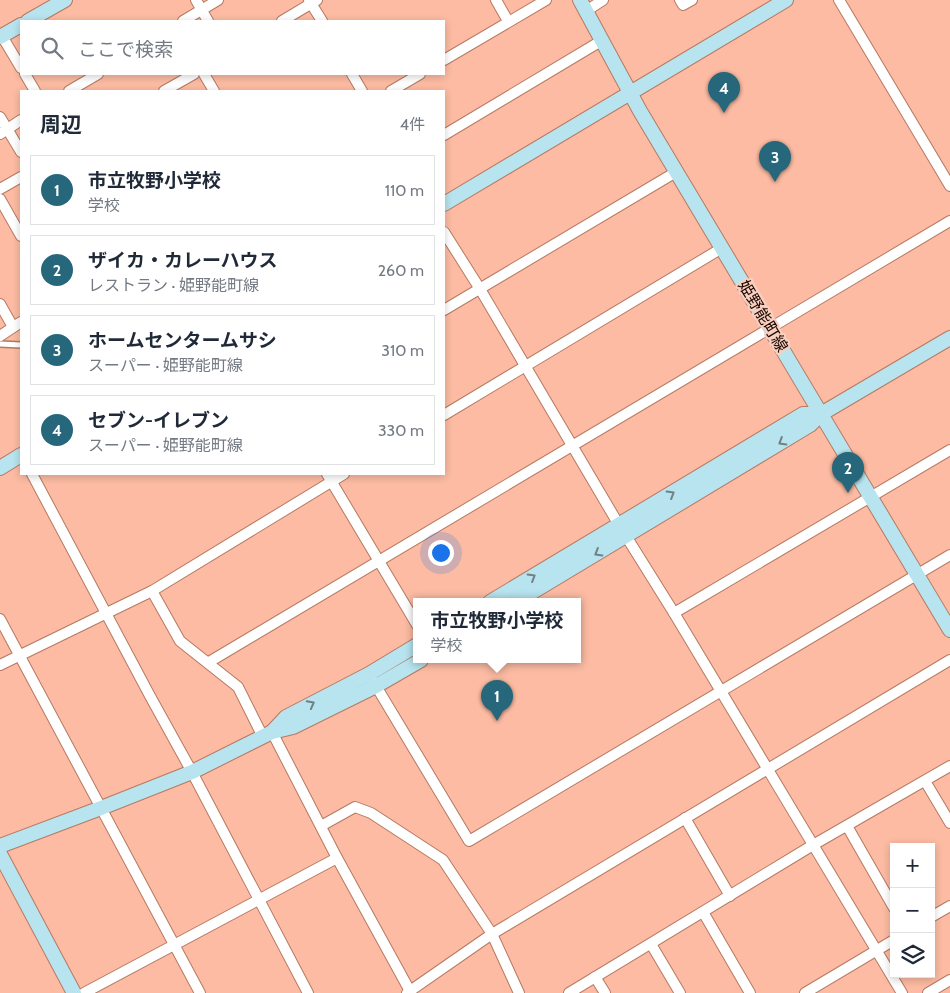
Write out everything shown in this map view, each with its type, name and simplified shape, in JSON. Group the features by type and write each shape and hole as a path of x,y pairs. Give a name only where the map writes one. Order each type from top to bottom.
{"street":[{"path":"30,20 65,0"},
{"path":"196,0 207,20"},
{"path":"185,20 218,0"},
{"path":"496,0 508,21"},
{"path":"445,59 546,0"},
{"path":"582,5 603,0"},
{"path":"680,0 683,5 692,0"},
{"path":"445,203 786,0"},
{"path":"839,0 950,186"},
{"path":"284,20 313,1 322,20"},
{"name":"姫野能町線","path":"582,5 676,172 950,630"},
{"path":"20,26 1,37 20,66"},
{"path":"445,134 602,41"},
{"path":"25,75 34,90"},
{"path":"71,90 96,75"},
{"path":"166,90 192,75"},
{"path":"205,75 213,90"},
{"path":"353,75 361,90"},
{"path":"393,90 418,75"},
{"path":"0,117 4,131 20,151"},
{"path":"4,131 20,121"},
{"path":"445,309 676,172"},
{"path":"0,189 20,178"},
{"path":"0,199 20,234"},
{"path":"208,662 950,221"},
{"path":"445,234 902,993"},
{"path":"445,414 722,248"},
{"path":"0,304 17,324 0,336"},
{"path":"497,598 810,425 821,414 950,338"},
{"path":"674,613 950,450"},
{"path":"0,468 20,456"},
{"path":"33,475 308,993"},
{"path":"0,665 152,591 330,477 413,618"},
{"path":"522,598 623,530"},
{"path":"373,680 469,841 950,555"},
{"path":"152,591 180,641 238,687 321,826 409,992 492,934 950,660"},
{"path":"0,619 200,993"},
{"path":"373,680 413,648"},
{"path":"0,846 192,772 267,734 293,727 373,680 414,663"},
{"path":"569,993 813,845 950,766"},
{"path":"925,781 950,823"},
{"path":"321,826 356,807 371,813 443,860 492,934 519,993"},
{"path":"685,818 730,896"},
{"path":"846,826 890,901"},
{"path":"0,854 74,993"},
{"path":"84,993 337,858"},
{"path":"935,915 950,906"},
{"path":"702,912 750,993"},
{"path":"805,993 890,942"},
{"path":"651,944 680,993"},
{"path":"595,977 605,993"},
{"path":"928,993 950,980"}],"lane":[{"path":"0,344 20,345"}],"place":[{"name":"セブン-イレブン","path":"724,113"},
{"name":"ホームセンタームサシ","path":"775,182"},
{"name":"ザイカ・カレーハウス","path":"848,493"},
{"name":"市立牧野小学校","path":"497,721"}]}
